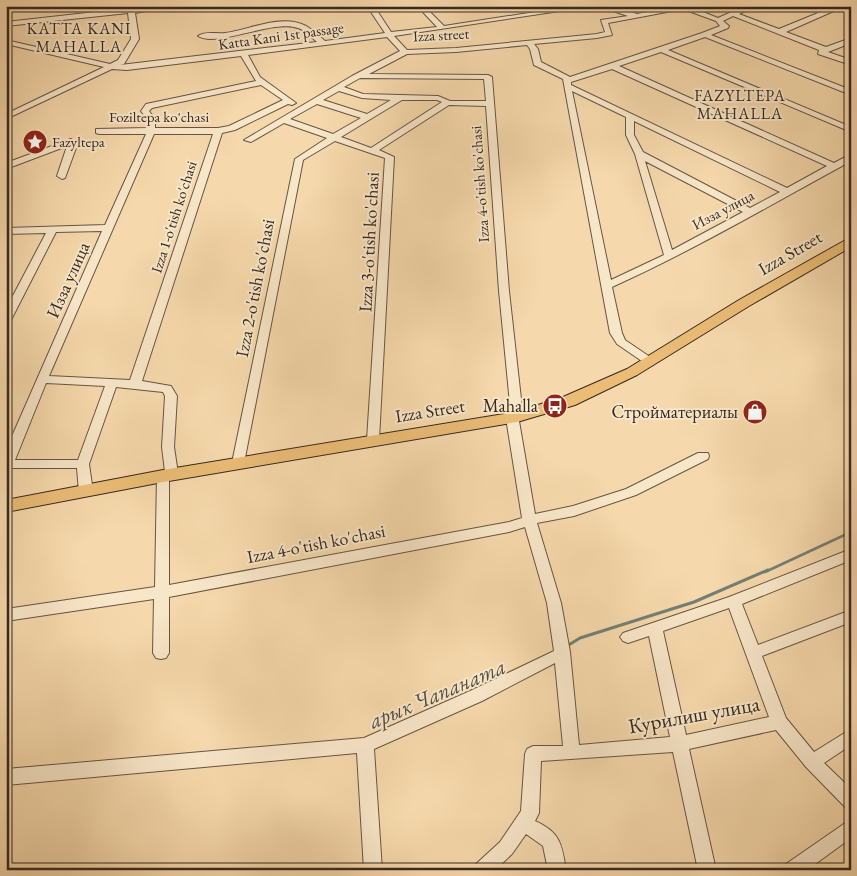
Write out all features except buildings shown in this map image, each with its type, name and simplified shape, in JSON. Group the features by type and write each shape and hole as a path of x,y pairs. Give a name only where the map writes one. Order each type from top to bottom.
{"main road":[{"name":"Izza Street","path":"6,506 168,475 515,417 555,406 584,395 650,362 744,303 851,241"}],"street":[{"path":"6,24 135,8 172,6"},
{"path":"370,6 405,52"},
{"path":"424,6 423,9 442,28"},
{"name":"Katta Kani 1st passage","path":"6,42 112,67 140,67 244,55 590,6"},
{"path":"567,84 612,66 705,35 725,26 718,20 682,7 638,16 601,6"},
{"path":"718,20 752,6"},
{"path":"779,32 842,6"},
{"path":"846,6 851,8"},
{"path":"6,117 112,67 125,58 134,39 131,12 135,8"},
{"path":"733,14 826,50"},
{"name":"Izza street","path":"248,140 359,76 405,52 456,50 597,36 609,32 604,22 638,16"},
{"path":"202,36 226,36 270,25 292,24 308,30 325,44"},
{"path":"705,35 851,93"},
{"path":"849,41 822,52 851,63"},
{"path":"529,43 534,49 537,63 567,78 616,332 621,342 650,362"},
{"path":"660,49 849,128"},
{"path":"244,55 257,78 287,101 306,107"},
{"path":"612,66 834,166"},
{"name":"Izza 4-o'tish ko'chasi","path":"6,615 162,592 509,527 529,519 515,417 488,77 359,76"},
{"path":"151,131 151,119 145,110 150,106 262,82"},
{"path":"567,84 788,192"},
{"path":"338,88 362,96 438,98 446,101 447,104"},
{"name":"Izza 2-o'tish ko'chasi","path":"238,463 299,158 399,98"},
{"path":"218,131 232,128 287,101"},
{"path":"317,101 368,117"},
{"path":"372,151 447,104 490,104"},
{"path":"630,116 630,135 639,154 669,256"},
{"name":"Izza 3-o'tish ko'chasi","path":"284,120 390,157 373,440"},
{"path":"630,129 645,123"},
{"name":"Foziltepa ko'chasi","path":"100,131 218,131"},
{"name":"Изза улица","path":"7,464 42,379 151,131"},
{"name":"Izza 1-o'tish ko'chasi","path":"135,384 218,131"},
{"path":"6,166 72,142 72,148 62,176"},
{"path":"639,154 751,212"},
{"name":"Изза улица","path":"607,285 669,256 851,157"},
{"path":"6,231 109,228"},
{"path":"6,320 52,230"},
{"path":"42,379 135,384 163,387 170,392 161,653"},
{"path":"86,492 83,464 112,382"},
{"path":"572,753 562,648 554,603 529,519 574,511 631,492 703,456"},
{"path":"7,464 83,464"},
{"path":"628,637 734,601 851,554"},
{"name":"Курилиш улица","path":"522,824 530,813 533,754 572,753 678,744 779,722 734,601"},
{"path":"754,652 851,616"},
{"path":"655,628 678,744 707,870"},
{"path":"6,777 366,745 476,696 549,659 562,648"},
{"path":"779,722 812,762 851,801"},
{"path":"812,762 851,736"},
{"path":"366,745 373,870"},
{"path":"482,870 506,848 522,824 546,834 553,848 557,870"},
{"path":"792,870 851,827"}],"waterway":[{"name":"арык Чапаната","path":"765,572 851,532"},
{"name":"арык Чапаната","path":"567,646 580,638 694,602 768,570"}],"place":[{"name":"Fazyltepa","path":"35,142"},
{"name":"Mahalla","path":"555,406"},
{"name":"Стройматериалы","path":"755,412"}],"district":[{"name":"KATTA KANI MAHALLA","path":"79,37"},
{"name":"FAZYLTEPA MAHALLA","path":"740,104"}]}
